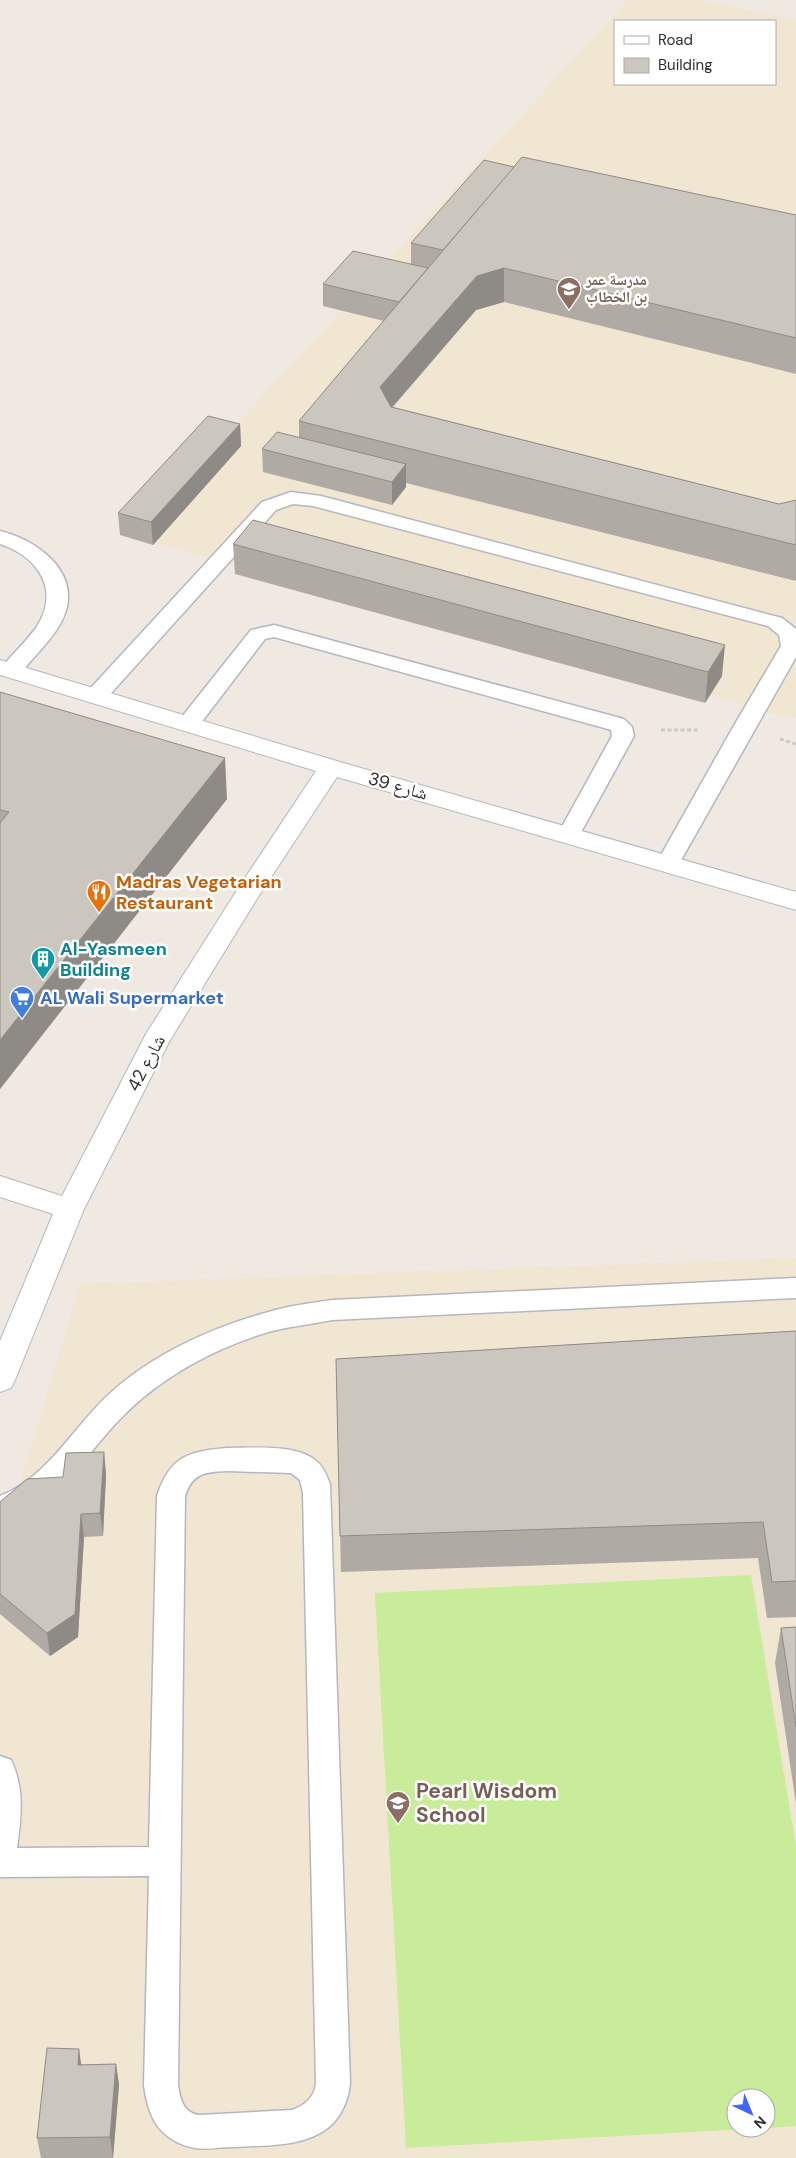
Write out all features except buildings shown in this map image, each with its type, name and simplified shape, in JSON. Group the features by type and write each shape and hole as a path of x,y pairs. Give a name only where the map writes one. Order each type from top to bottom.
{"street":[{"name":"شارع 39","path":"5,669 331,767 569,834 796,901"},
{"name":"شارع 42","path":"0,1380 8,1355 70,1209 156,1041 248,893 331,767"},
{"path":"0,1186 70,1209"}],"lane":[{"path":"96,696 269,506 290,498 314,500 776,622 786,629 792,637 792,646 743,729 668,864"},
{"path":"0,537 32,552 49,569 57,590 55,611 43,632 5,669"},
{"path":"189,723 258,634 274,630 616,724 621,727 624,736 569,834"},
{"path":"0,1508 34,1491 56,1471 116,1405 162,1369 215,1341 272,1321 332,1310 796,1288"},
{"path":"215,1461 295,1461 308,1469 316,1481 317,1493 333,2076 332,2095 321,2112 304,2124 284,2127 208,2131 188,2129 172,2119 163,2104 161,2086 165,1861 171,1496 175,1482 184,1470 198,1463 215,1461"},
{"path":"0,1770 3,1776 5,1809 0,1858"},
{"path":"0,1863 165,1861"}],"shaded area":[{"name":"مدرسة عمر بن الخطاب","path":"628,0 699,0 796,19 796,719 133,537"},
{"name":"Pearl Wisdom School","path":"796,1258 796,2158 0,2158 0,1550 80,1284"}],"green space":[{"path":"751,1575 796,1846 796,2126 776,2127 776,2088 726,2088 726,2130 406,2148 375,1593"}],"place":[{"name":"مدرسة عمر بن الخطاب","path":"569,310"},
{"name":"Madras Vegetarian Restaurant","path":"99,913"},
{"name":"Al-Yasmeen Building","path":"43,980"},
{"name":"AL Wali Supermarket","path":"22,1019"},
{"name":"Pearl Wisdom School","path":"398,1824"}]}
